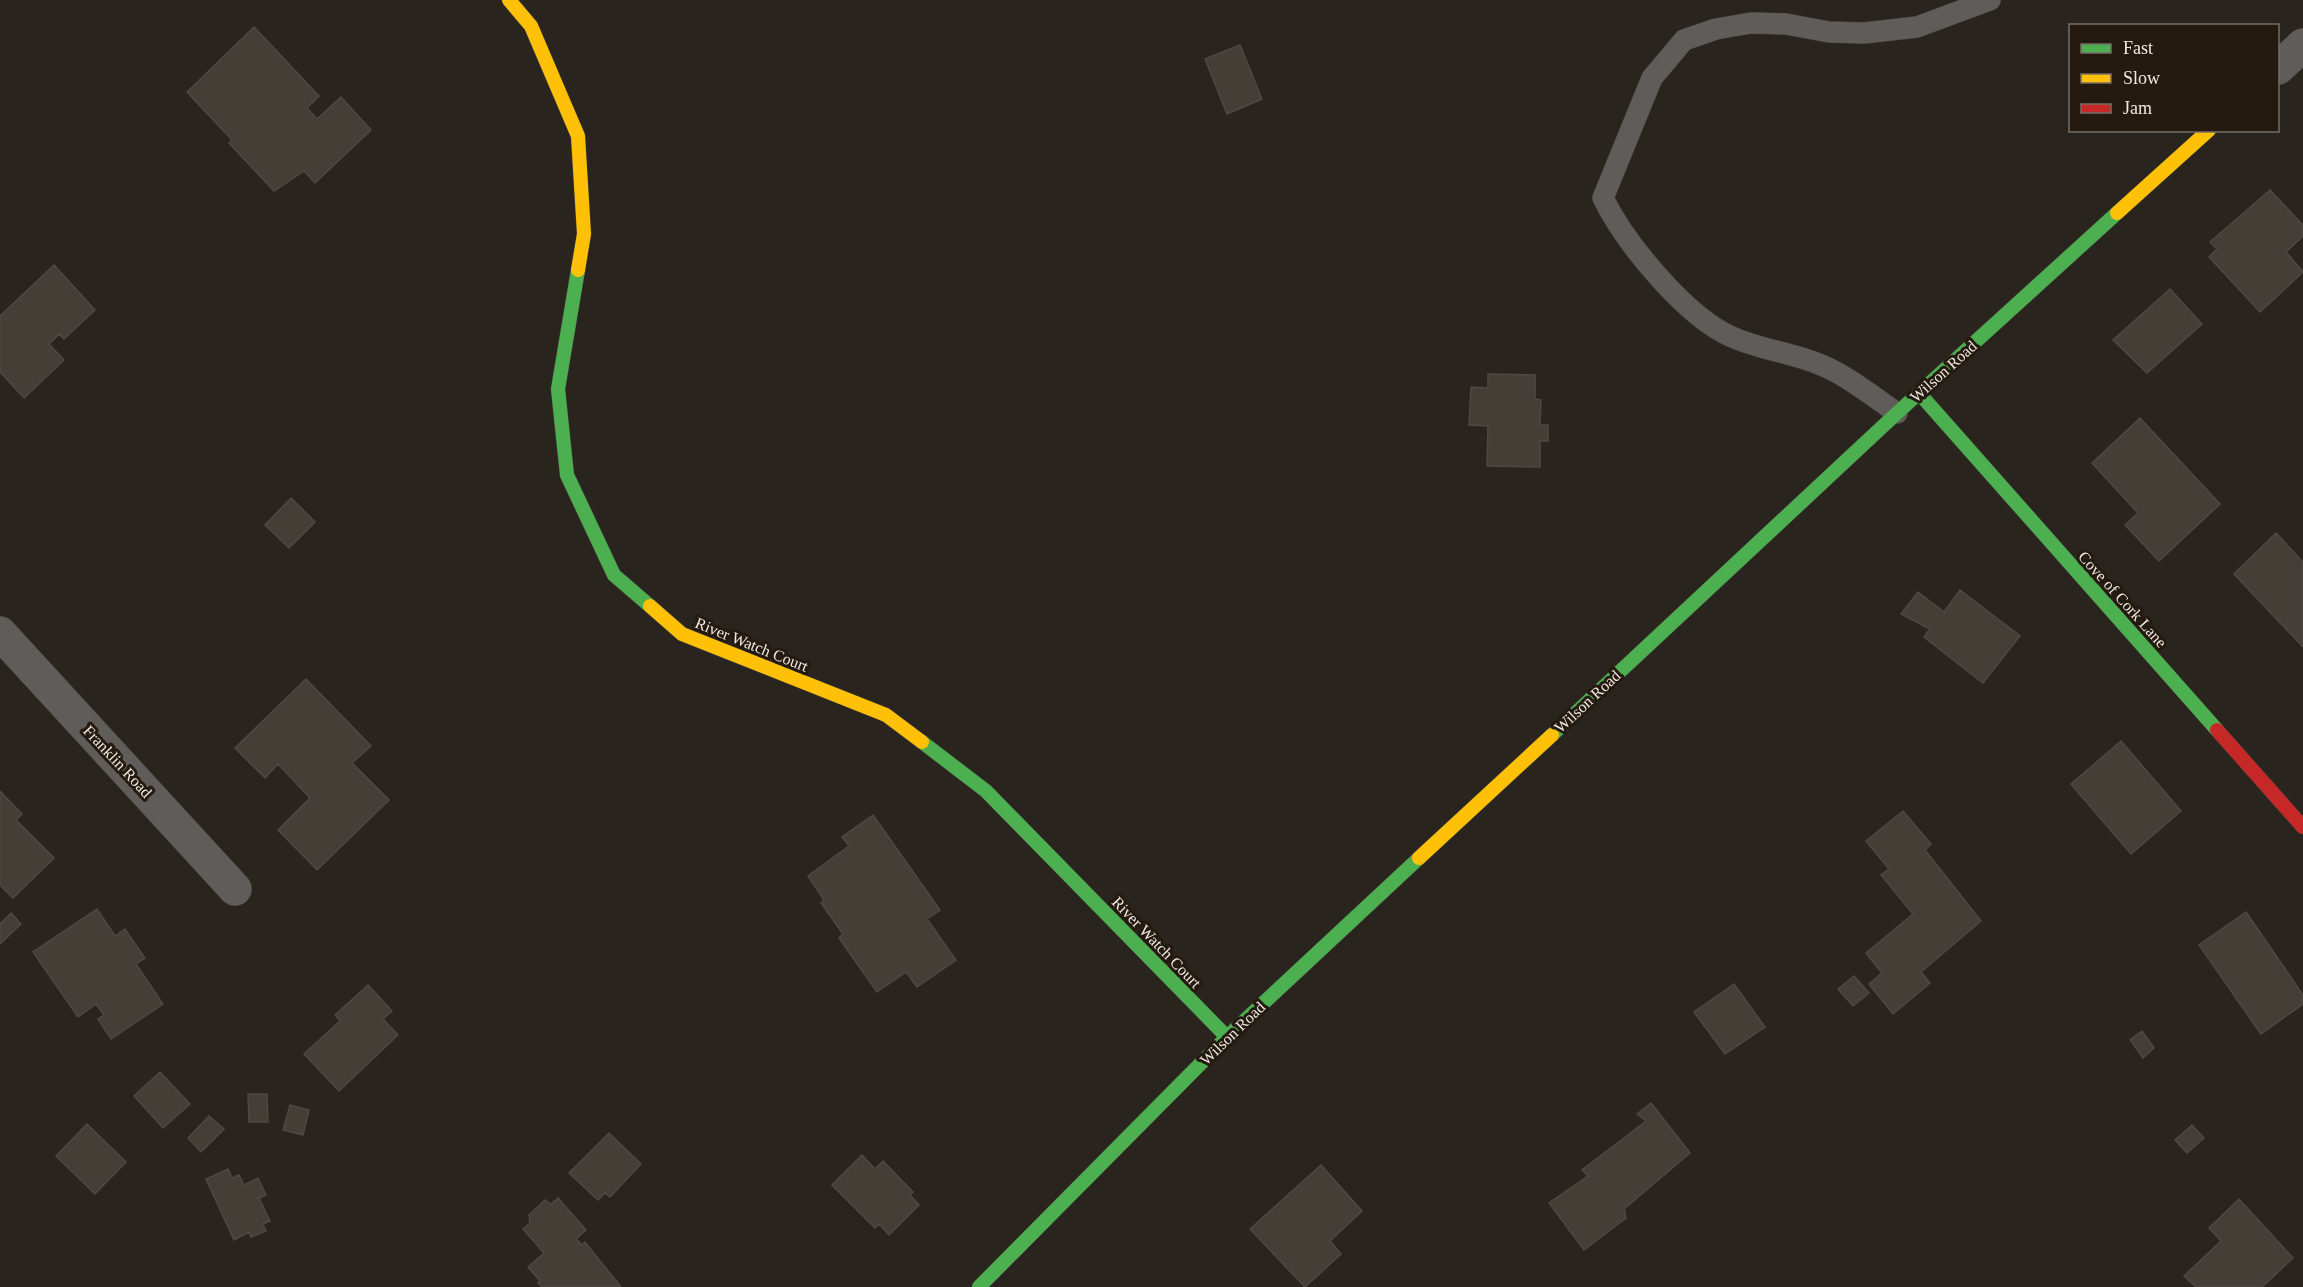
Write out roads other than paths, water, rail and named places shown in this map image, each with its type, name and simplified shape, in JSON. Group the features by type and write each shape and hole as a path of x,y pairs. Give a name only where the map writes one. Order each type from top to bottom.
{"street":[{"name":"River Watch Court","path":"509,0 531,26 578,136 584,234 558,389 567,475 614,575 682,634 886,715 986,791 1227,1037"},
{"path":"2279,66 2303,45"},
{"name":"Wilson Road","path":"979,1287 1227,1037 1897,413 2207,132"},
{"name":"Cove of Cork Lane","path":"1919,393 2303,827"},
{"name":"Franklin Road","path":"0,633 235,889"}],"lane":[{"path":"1897,413 1829,368 1780,350 1732,337 1689,308 1654,271 1610,213 1603,198 1652,78 1684,40 1716,29 1751,23 1786,24 1829,32 1864,33 1917,27 1990,0"}]}
